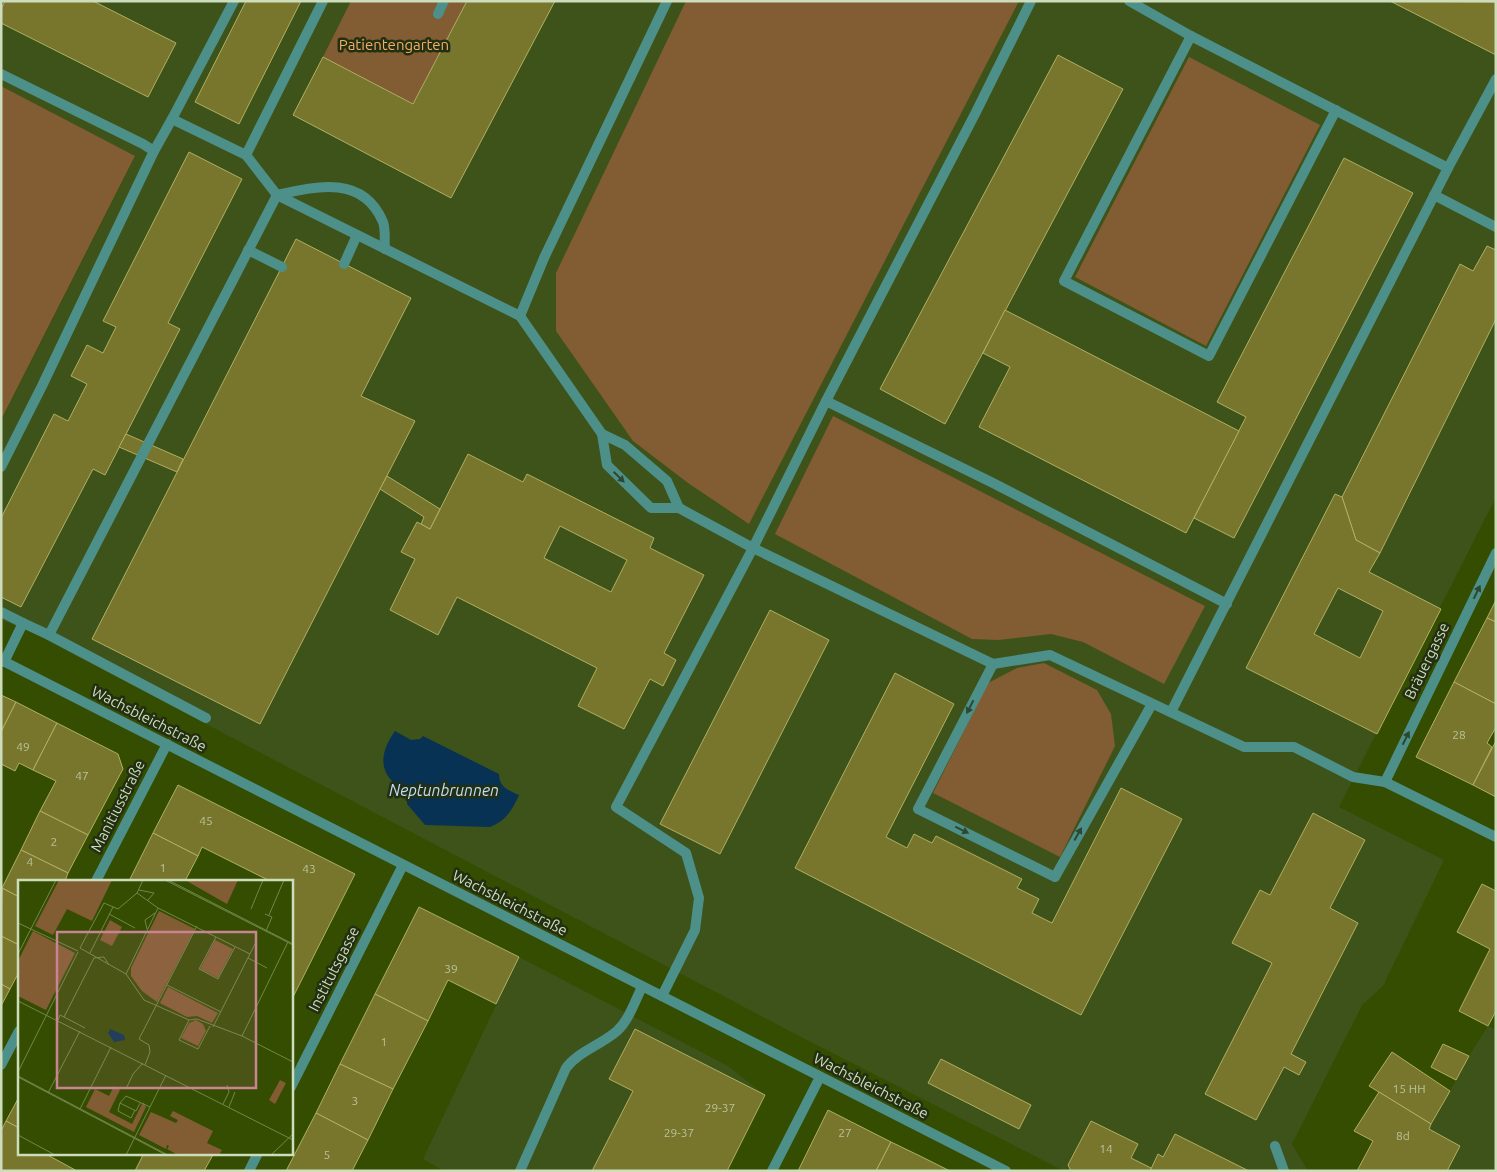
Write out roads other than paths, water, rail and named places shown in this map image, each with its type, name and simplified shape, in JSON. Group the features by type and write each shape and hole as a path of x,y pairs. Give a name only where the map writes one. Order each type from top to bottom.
{"street":[{"path":"1,467 42,386 154,151 234,1"},
{"path":"246,155 323,1"},
{"path":"438,14 444,1"},
{"path":"520,316 544,258 667,1"},
{"path":"662,996 695,930 699,898 686,853 616,807 753,548 826,401 976,112 1031,1"},
{"path":"1129,1 1190,36 1448,168"},
{"path":"1190,36 1064,281 1209,356 1336,110"},
{"path":"1,74 154,151"},
{"path":"1171,712 1434,195 1496,78"},
{"path":"172,119 246,155 277,195 520,316 602,434 606,465 651,508 679,508 753,548 993,664 1050,655 1244,747 1294,747 1354,777 1385,782 1496,837"},
{"path":"49,635 277,195 336,186 354,190 369,201 383,223 385,249"},
{"path":"1434,195 1496,227"},
{"path":"344,264 357,235"},
{"path":"248,250 282,267"},
{"path":"826,401 993,483 1227,604"},
{"path":"602,434 625,445 667,481 679,508"},
{"name":"Bräuergasse","path":"1385,782 1496,553"},
{"path":"1,612 49,635 206,718"},
{"path":"2,661 23,622"},
{"name":"Wachsbleichstraße","path":"2,661 1006,1171"},
{"path":"993,664 918,809 1054,876 1152,704"},
{"name":"Manitiusstraße","path":"97,880 167,744"},
{"name":"Institutsgasse","path":"292,1085 403,865"},
{"path":"520,1171 566,1068 573,1059 615,1032 623,1024 642,986"},
{"path":"1,1065 18,1033"},
{"path":"772,1171 820,1077"},
{"path":"1275,1146 1284,1171"},
{"path":"249,1171 258,1154"}],"water":[{"name":"Neptunbrunnen","path":"395,731 411,740 420,739 423,736 499,774 502,785 519,795 511,810 500,822 490,827 425,825 407,804 407,793 398,787 386,773 384,765 385,749"}],"park label":[{"name":"Patientengarten","path":"394,45"}]}
